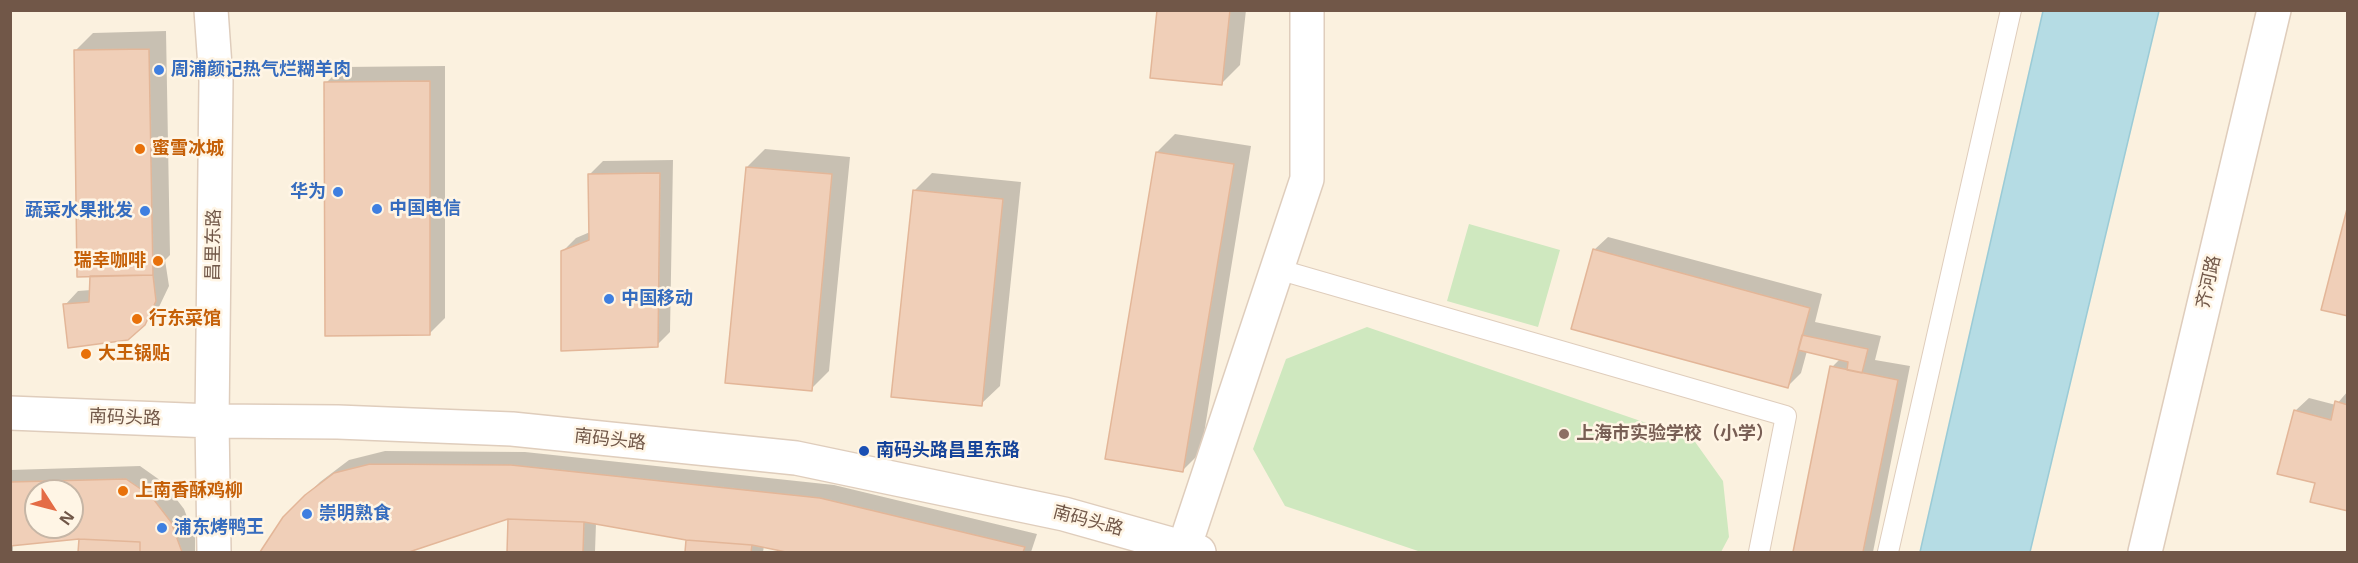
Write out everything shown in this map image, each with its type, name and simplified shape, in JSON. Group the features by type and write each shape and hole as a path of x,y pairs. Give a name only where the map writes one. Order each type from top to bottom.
{"street":[{"name":"昌里东路","path":"211,10 216,81 212,421 214,552"},
{"path":"1189,551 1306,179 1307,10"},
{"name":"齐河路","path":"2145,552 2274,10"},
{"name":"南码头路","path":"10,413 512,429 796,458 1064,514 1189,551"}],"lane":[{"path":"1888,552 2011,10"},
{"path":"1277,269 1786,416 1759,552"}],"green space":[{"path":"1469,224 1560,250 1538,327 1447,301"},
{"path":"1367,327 1693,439 1723,481 1729,537 1721,552 1421,552 1285,506 1253,449 1286,359"}],"water":[{"path":"2043,11 2159,11 2030,552 1920,552"}],"building":[{"path":"1157,10 1230,10 1222,85 1150,78"},
{"path":"149,49 153,275 77,277 74,50"},
{"name":"中国电信","path":"430,81 430,335 325,336 324,82"},
{"path":"1156,152 1234,164 1183,472 1105,459"},
{"path":"746,167 832,174 812,391 725,383"},
{"name":"中国移动","path":"660,173 658,347 561,351 561,251 589,240 588,174"},
{"path":"913,190 1003,199 982,406 891,397"},
{"path":"2348,205 2348,316 2321,310"},
{"path":"1593,249 1810,308 1788,388 1571,329"},
{"path":"153,275 156,301 145,325 128,340 68,348 63,304 89,302 90,276"},
{"path":"1802,335 1868,349 1862,373 1847,370 1848,362 1798,350"},
{"path":"1830,366 1898,380 1863,552 1793,552"},
{"path":"2335,401 2348,405 2348,511 2310,502 2315,483 2277,474 2294,410 2331,420"},
{"path":"370,464 511,465 820,498 1025,547 1023,552 786,552 752,545 686,540 584,522 508,519 409,552 260,552 283,517 305,495 334,473"},
{"path":"126,479 151,496 171,522 182,552 140,552 140,542 79,539 84,539 84,480"},
{"path":"10,482 24,482 24,539 79,539 10,546"},
{"path":"508,519 584,522 583,552 507,552"},
{"path":"79,539 140,542 140,552 78,552"},
{"path":"686,540 752,545 751,552 685,552"}],"place":[{"name":"周浦颜记热气烂糊羊肉","path":"159,70"},
{"name":"蜜雪冰城","path":"140,149"},
{"name":"华为","path":"338,192"},
{"name":"中国电信","path":"377,209"},
{"name":"蔬菜水果批发","path":"145,211"},
{"name":"瑞幸咖啡","path":"158,261"},
{"name":"中国移动","path":"609,299"},
{"name":"行东菜馆","path":"137,319"},
{"name":"大王锅贴","path":"86,354"},
{"name":"上海市实验学校（小学）","path":"1564,434"},
{"name":"南码头路昌里东路","path":"864,451"},
{"name":"上南香酥鸡柳","path":"123,491"},
{"name":"崇明熟食","path":"307,514"},
{"name":"浦东烤鸭王","path":"162,528"}]}
